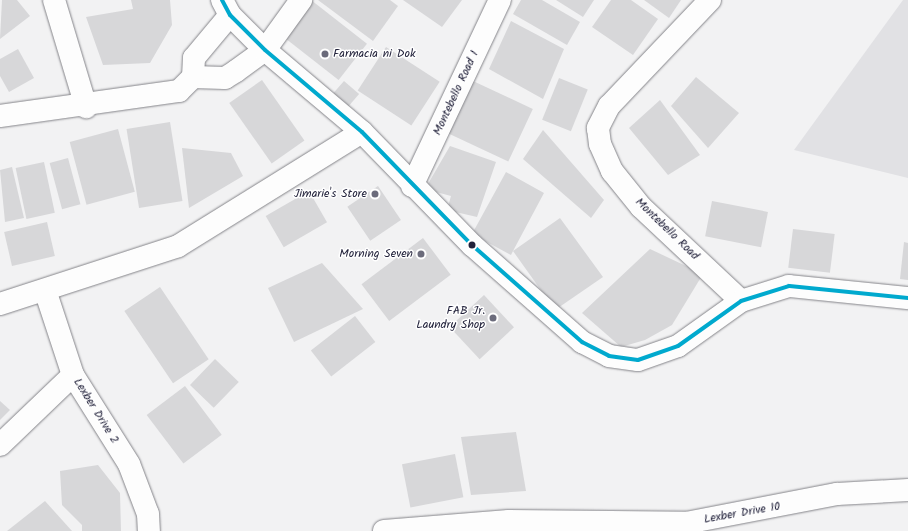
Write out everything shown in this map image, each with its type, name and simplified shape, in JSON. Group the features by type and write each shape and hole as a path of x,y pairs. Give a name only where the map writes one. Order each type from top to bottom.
{"street":[{"path":"54,0 86,107"},
{"path":"193,77 225,78 265,50 301,0"},
{"name":"Montebello Road 1","path":"412,186 500,0"},
{"name":"Montebello Road","path":"710,0 609,106 598,128 600,144 612,171 641,207 741,301"},
{"path":"0,116 86,107 179,91 193,77 194,58 226,8 265,50 362,132 412,186 544,310 582,342 609,356 638,360 678,346 741,301 789,286 908,298"},
{"path":"0,304 178,246 362,132"},
{"name":"Lexber Drive 2","path":"45,290 73,375 129,464 148,514 149,531"},
{"path":"0,445 73,375"},
{"name":"Lexber Drive 10","path":"384,531 531,526 686,527 837,494 908,490"}],"shaded area":[{"path":"903,0 908,0 908,178 794,150"}],"building":[{"path":"2,0 17,0 30,16 0,39"},
{"path":"131,0 170,0 172,25 150,63 103,65 86,17 133,9"},
{"path":"311,0 367,44 339,80 283,36"},
{"path":"318,0 390,0 398,6 373,41"},
{"path":"403,0 462,0 442,27"},
{"path":"521,0 542,0 580,22 567,45 513,14"},
{"path":"556,0 594,0 583,17"},
{"path":"611,0 631,0 658,19 633,55 592,27"},
{"path":"644,0 681,0 669,18"},
{"path":"511,21 564,49 543,99 489,69"},
{"path":"386,47 440,82 411,125 358,91"},
{"path":"18,49 34,78 9,92 0,76 0,59"},
{"path":"696,77 739,113 708,148 671,106"},
{"path":"559,78 588,90 571,131 542,120"},
{"path":"262,80 304,141 272,164 229,103"},
{"path":"344,81 359,94 345,110 330,97"},
{"path":"473,81 533,109 508,161 448,134"},
{"path":"660,100 700,155 668,175 629,128"},
{"path":"170,122 183,201 139,208 127,129"},
{"path":"118,129 135,192 87,205 70,142"},
{"path":"543,130 604,200 591,218 523,159"},
{"path":"450,146 496,162 477,217 447,210 451,196 425,189"},
{"path":"182,148 231,153 243,176 189,208"},
{"path":"68,158 80,204 62,209 50,163"},
{"path":"44,162 55,213 26,219 16,168"},
{"path":"12,167 24,218 5,222 0,170"},
{"path":"506,172 544,193 511,255 472,234"},
{"path":"378,186 401,220 370,241 347,207"},
{"path":"309,191 327,222 284,247 266,216"},
{"path":"712,201 768,212 761,247 705,236"},
{"path":"560,218 603,277 555,310 513,251"},
{"path":"47,222 55,256 12,266 4,232"},
{"path":"793,229 835,234 830,273 788,268"},
{"path":"423,238 451,275 389,321 362,284"},
{"path":"904,242 908,243 908,280 900,279"},
{"path":"650,249 703,274 672,325 645,340 621,347 582,313"},
{"path":"322,263 363,309 294,342 268,288"},
{"path":"160,287 209,359 173,383 124,311"},
{"path":"484,295 514,327 480,359 450,327"},
{"path":"355,316 375,342 331,376 311,350"},
{"path":"215,359 239,382 214,408 190,385"},
{"path":"185,386 222,435 183,464 147,415"},
{"path":"0,401 10,410 0,420"},
{"path":"516,432 526,491 471,495 461,437"},
{"path":"455,454 463,497 410,507 402,464"},
{"path":"98,465 120,493 121,531 82,531 82,525 62,505 60,471"},
{"path":"45,501 72,531 7,531"}],"transit line":[{"path":"222,0 230,15 265,50 362,132 472,245 582,342 609,356 638,360 678,346 741,301 789,286 908,298"}],"place":[{"name":"Farmacia ni Dok","path":"325,54"},
{"name":"Jimarie's Store","path":"375,194"},
{"name":"Morning Seven","path":"421,254"},
{"name":"FAB Jr. Laundry Shop","path":"493,318"}]}
